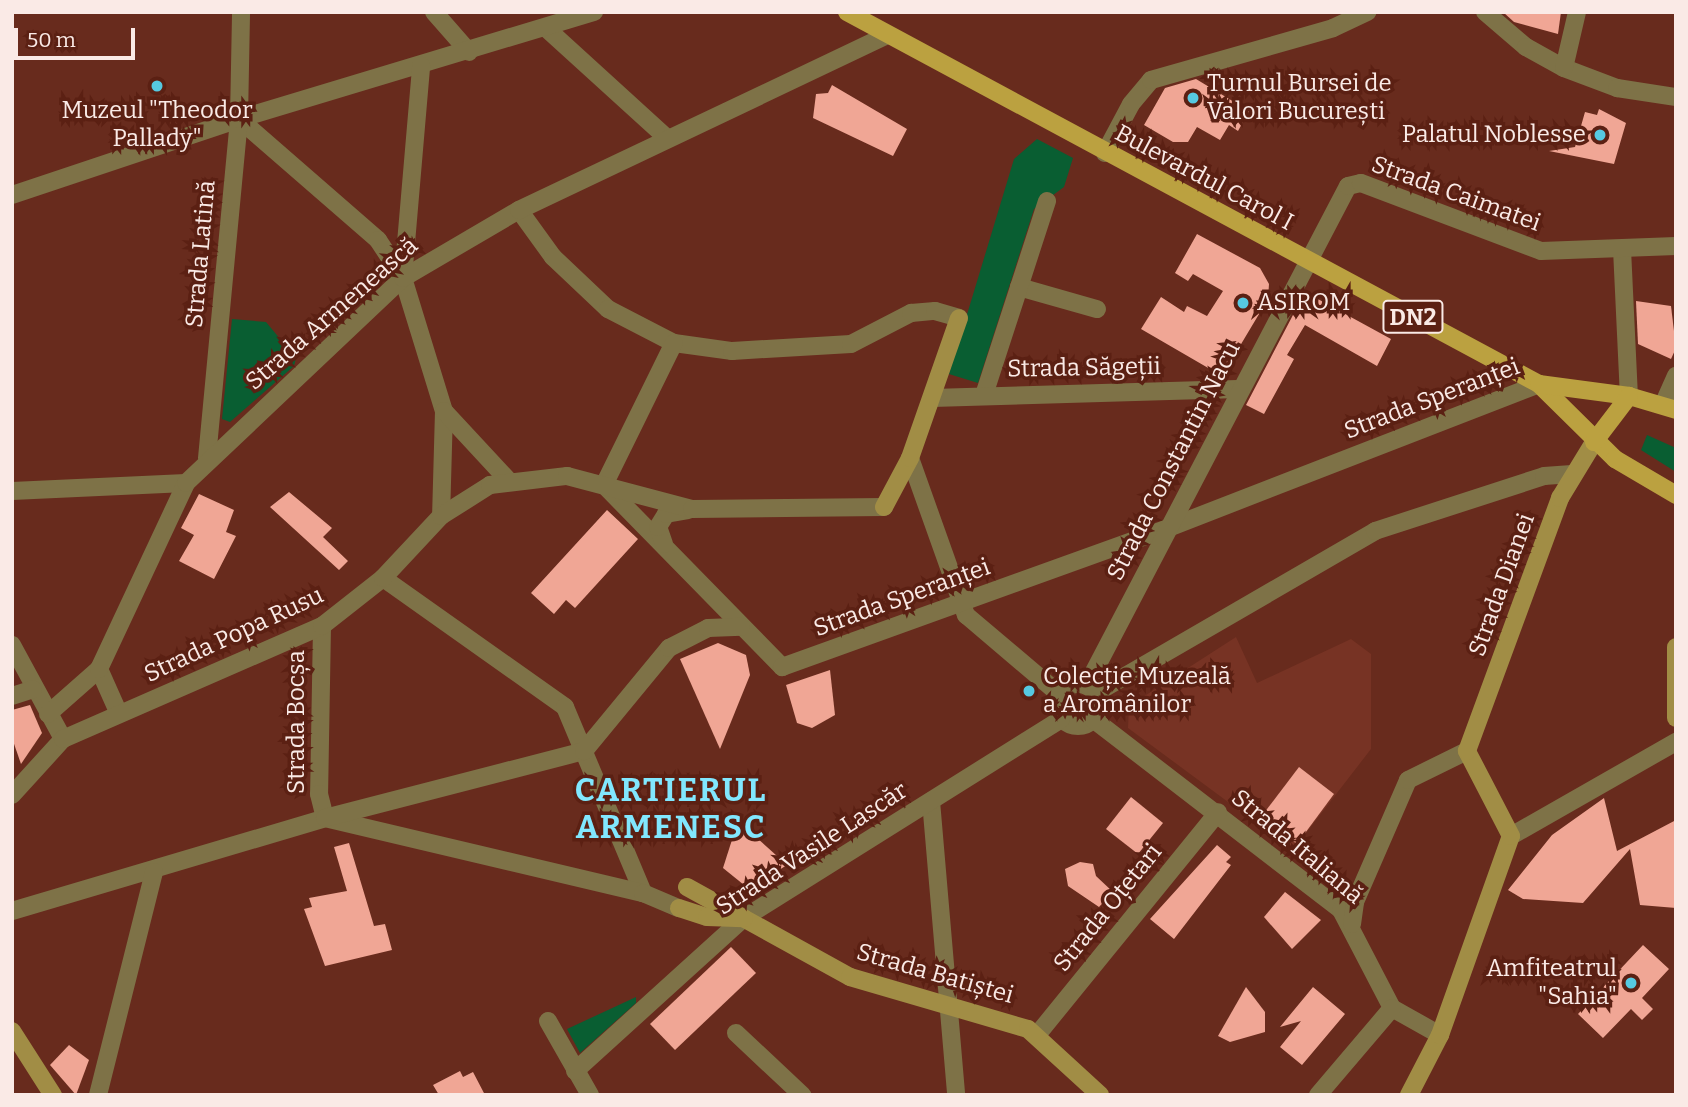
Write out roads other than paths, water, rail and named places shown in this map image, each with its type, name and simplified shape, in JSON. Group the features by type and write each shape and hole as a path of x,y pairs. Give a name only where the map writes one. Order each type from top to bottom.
{"main road":[{"name":"Bulevardul Carol I","path":"847,12 1539,384"},
{"name":"DN2","path":"1539,384 1629,396 1669,407"},
{"name":"DN2","path":"1539,384 1594,442 1676,495"},
{"path":"1594,442 1629,396"}],"street":[{"name":"Strada Latină","path":"207,458 239,119 241,12"},
{"path":"435,12 469,52"},
{"path":"12,195 239,119 469,52 594,12"},
{"path":"1333,28 1345,12"},
{"path":"1105,153 1150,80 1333,28 1368,12"},
{"path":"1485,12 1526,47 1564,68 1617,88 1676,97"},
{"path":"1564,68 1577,12"},
{"path":"546,28 667,138"},
{"name":"Strada Armenească","path":"48,714 99,669 186,483 207,458 403,278 431,256 519,210 888,35"},
{"path":"403,278 421,66"},
{"path":"239,119 378,240 403,278 444,411 441,516"},
{"name":"Strada Caimatei","path":"1306,261 1354,183 1541,251 1676,246"},
{"path":"984,395 1047,201"},
{"path":"519,210 553,257 599,301 674,343 732,351 851,344 911,313 936,311 959,318 910,458 959,604 980,631 1059,694 1061,719 1073,726 1093,719 1099,707 1091,689"},
{"path":"1622,249 1629,396"},
{"name":"Strada Constantin Nacu","path":"1091,689 1238,388 1306,261"},
{"path":"1019,287 1097,309"},
{"path":"604,485 674,343"},
{"path":"1669,407 1676,376"},
{"name":"Strada Speranței","path":"604,485 782,667 1168,528 1539,384"},
{"name":"Strada Săgeții","path":"932,397 1238,388"},
{"path":"444,411 508,480"},
{"name":"Strada Dianei","path":"1467,751 1572,474 1594,442"},
{"name":"Strada Popa Rusu","path":"63,739 322,626 383,578 441,516 473,492 508,480 567,476 692,509 884,507 910,458"},
{"path":"1059,694 1073,684 1091,689 1375,531 1544,476 1572,474"},
{"path":"12,491 186,483"},
{"path":"666,549 658,527 666,514 692,509"},
{"path":"383,578 556,699 571,717 649,896"},
{"name":"Strada Bocșa","path":"322,626 319,794 325,818"},
{"path":"12,911 154,872 325,818 584,751 669,648 708,628 741,627"},
{"path":"12,645 33,689 63,739 12,795"},
{"path":"1676,647 1676,718"},
{"path":"99,669 119,714"},
{"path":"12,696 33,689"},
{"name":"Strada Vasile Lascăr","path":"575,1071 744,918 1061,719"},
{"name":"Strada Italiană","path":"1093,719 1327,898 1352,924 1392,1008"},
{"path":"1409,1095 1440,1035 1511,836 1676,742"},
{"path":"1352,924 1355,902 1408,780 1467,751 1511,836"},
{"path":"930,801 956,1095"},
{"name":"Strada Oțetari","path":"1037,1035 1218,812"},
{"path":"325,818 649,896"},
{"path":"98,1095 154,872"},
{"name":"Strada Batiștei","path":"649,896 687,887 850,977 1010,1021 1037,1035 1100,1095"},
{"name":"Strada Batiștei","path":"649,896 707,917 744,918"},
{"path":"1318,1095 1392,1008 1440,1035"},
{"path":"548,1021 590,1095"},
{"path":"12,1031 52,1095"},
{"path":"736,1033 802,1095"}],"place":[{"name":"Muzeul \"Theodor Pallady\"","path":"157,86"},
{"name":"Turnul Bursei de Valori București","path":"1193,98"},
{"name":"Palatul Noblesse","path":"1600,135"},
{"name":"ASIROM","path":"1243,303"},
{"name":"Colecție Muzeală a Aromânilor","path":"1029,691"},
{"name":"Amfiteatrul \"Sahia\"","path":"1631,983"}],"district":[{"name":"CARTIERUL ARMENESC","path":"671,810"}]}
